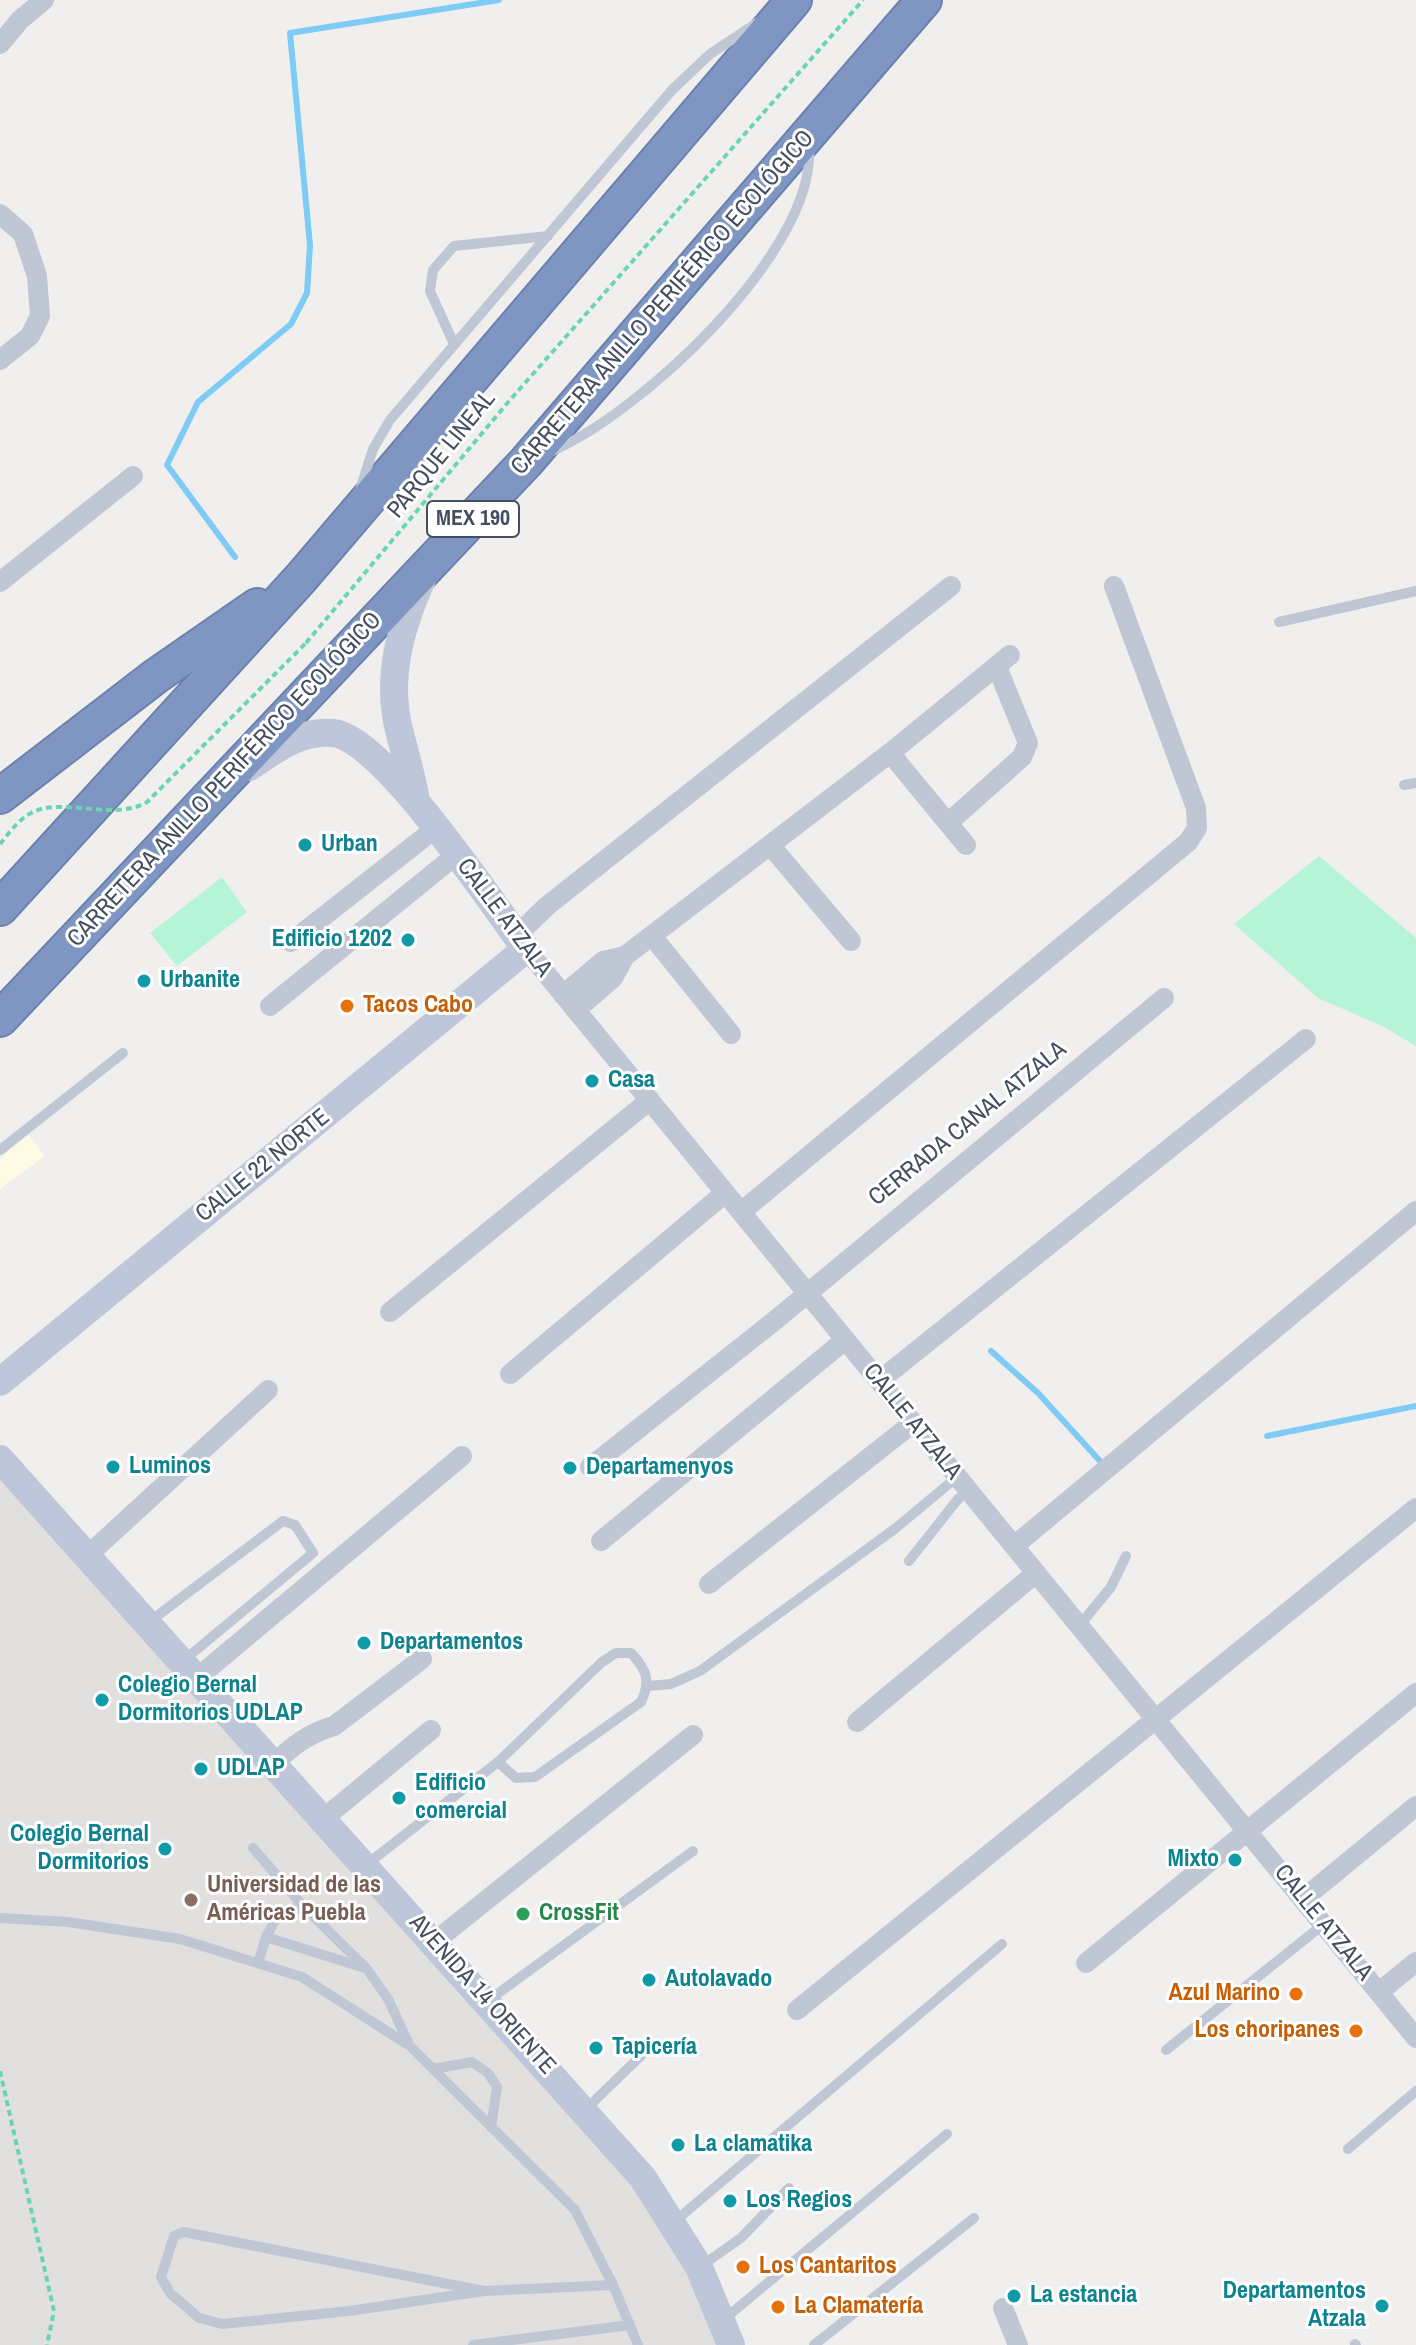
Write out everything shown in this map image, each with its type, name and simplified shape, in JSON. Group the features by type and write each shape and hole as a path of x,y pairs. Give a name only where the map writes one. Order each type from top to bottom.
{"highway":[{"name":"CARRETERA ANILLO PERIFÉRICO ECOLÓGICO","path":"0,1019 526,462 924,0"},
{"path":"0,908 301,578 791,4"},
{"path":"0,796 177,661 301,578"}],"street":[{"path":"0,44 20,20 44,0"},
{"path":"0,214 23,234 37,276 40,316 30,336 0,360"},
{"path":"0,582 133,476"},
{"name":"CALLE ATZALA","path":"416,801 399,732 395,672 402,625 428,566"},
{"path":"521,942 559,896 951,586"},
{"path":"741,1212 1188,842 1197,828 1196,808 1114,586"},
{"path":"570,1003 613,978 625,956 890,753 1003,661 1028,743 1022,757 948,823"},
{"name":"CALLE ATZALA","path":"221,785 284,744 315,733 332,733 355,741 416,801 570,1003 1416,2038"},
{"path":"890,753 966,845"},
{"path":"291,942 436,828"},
{"path":"770,845 851,941"},
{"path":"270,1006 456,855"},
{"path":"652,936 731,1034"},
{"name":"CALLE 22 NORTE","path":"0,1382 521,942"},
{"name":"CERRADA CANAL ATZALA","path":"590,1467 807,1293 1164,998"},
{"path":"879,1381 1306,1039"},
{"path":"390,1312 650,1100"},
{"path":"510,1374 725,1193"},
{"path":"1014,1546 1416,1211"},
{"path":"601,1541 845,1340"},
{"path":"87,1556 268,1390"},
{"path":"709,1584 913,1423"},
{"path":"189,1670 462,1456"},
{"name":"AVENIDA 14 ORIENTE","path":"0,1459 643,2178 699,2267 726,2333"},
{"path":"797,2010 1154,1717 1416,1508"},
{"path":"857,1722 1036,1573"},
{"path":"274,1764 292,1745 317,1730 334,1726 422,1659"},
{"path":"1086,1963 1416,1693"},
{"path":"323,1819 431,1730"},
{"path":"434,1942 693,1735"},
{"path":"1303,1899 1416,1806"},
{"path":"1379,1992 1416,1962"},
{"path":"1003,2308 1018,2345"}],"lane":[{"path":"351,519 367,464 380,434 454,344 691,72 732,38 791,4"},
{"path":"526,462 564,446 630,403 760,276 784,238 803,192 810,166 809,137"},
{"path":"454,344 430,291 433,270 454,246 548,236"},
{"path":"1279,622 1416,591"},
{"path":"0,1150 123,1053"},
{"path":"909,1561 958,1499 963,1484"},
{"path":"649,1686 671,1684 700,1671 896,1528 963,1484"},
{"path":"147,1623 283,1521 295,1525 313,1553 189,1670"},
{"path":"1079,1626 1111,1587 1126,1556"},
{"path":"365,1866 498,1762 602,1662 616,1653 631,1653 645,1667 649,1686 641,1702 535,1777 516,1778 498,1762"},
{"path":"253,1848 304,1907 367,1969 388,1999 410,2046"},
{"path":"487,2002 693,1851"},
{"path":"258,1963 266,1937 280,1911 304,1907"},
{"path":"0,1918 68,1922 180,1939 258,1963 302,1977 410,2046 575,2210 613,2285 638,2345"},
{"path":"1166,2050 1324,1924"},
{"path":"266,1937 367,1969"},
{"path":"672,2224 1002,1944"},
{"path":"585,2110 653,2044"},
{"path":"433,2069 472,2062 488,2073 497,2087 491,2127"},
{"path":"1348,2149 1416,2091"},
{"path":"726,2333 947,2134"},
{"path":"699,2267 741,2238 789,2188"},
{"path":"814,2345 974,2218"},
{"path":"484,2291 184,2232 174,2236 161,2277 170,2293 199,2318 222,2324 349,2311 484,2291 613,2285"},
{"path":"473,2345 630,2325"}],"path":[{"name":"PARQUE LINEAL","path":"0,844 21,820 39,809 130,810 147,802 306,643 510,400 863,0"},
{"path":"0,2071 54,2311 47,2345"}],"shaded area":[{"path":"29,1135 45,1156 0,1189 0,1158"},
{"name":"Universidad de las Américas Puebla","path":"0,1480 471,1997 632,2183 693,2276 719,2345 0,2345"}],"green space":[{"path":"1319,856 1416,938 1416,1046 1384,1027 1318,998 1234,924"},
{"path":"222,877 247,912 177,966 150,933"}],"waterway":[{"path":"235,557 167,465 198,402 291,324 307,293 310,245 290,33 499,0"},
{"path":"991,1351 1038,1393 1100,1461"},
{"path":"1267,1436 1416,1406"}],"place":[{"name":"Urban","path":"305,845"},
{"name":"Edificio 1202","path":"408,940"},
{"name":"Urbanite","path":"144,981"},
{"name":"Tacos Cabo","path":"347,1006"},
{"name":"Casa","path":"592,1081"},
{"name":"Luminos","path":"113,1467"},
{"name":"Departamenyos","path":"570,1468"},
{"name":"Departamentos","path":"364,1643"},
{"name":"Colegio Bernal Dormitorios UDLAP","path":"102,1700"},
{"name":"UDLAP","path":"201,1769"},
{"name":"Edificio comercial","path":"399,1798"},
{"name":"Colegio Bernal Dormitorios","path":"165,1849"},
{"name":"Mixto","path":"1235,1860"},
{"name":"Universidad de las Américas Puebla","path":"191,1900"},
{"name":"CrossFit","path":"523,1914"},
{"name":"Autolavado","path":"649,1980"},
{"name":"Azul Marino","path":"1296,1994"},
{"name":"Los choripanes","path":"1356,2031"},
{"name":"Tapicería","path":"596,2048"},
{"name":"La clamatika","path":"678,2145"},
{"name":"Los Regios","path":"730,2201"},
{"name":"Los Cantaritos","path":"743,2267"},
{"name":"La estancia","path":"1014,2296"},
{"name":"Departamentos Atzala","path":"1382,2306"},
{"name":"La Clamatería","path":"778,2307"}]}
